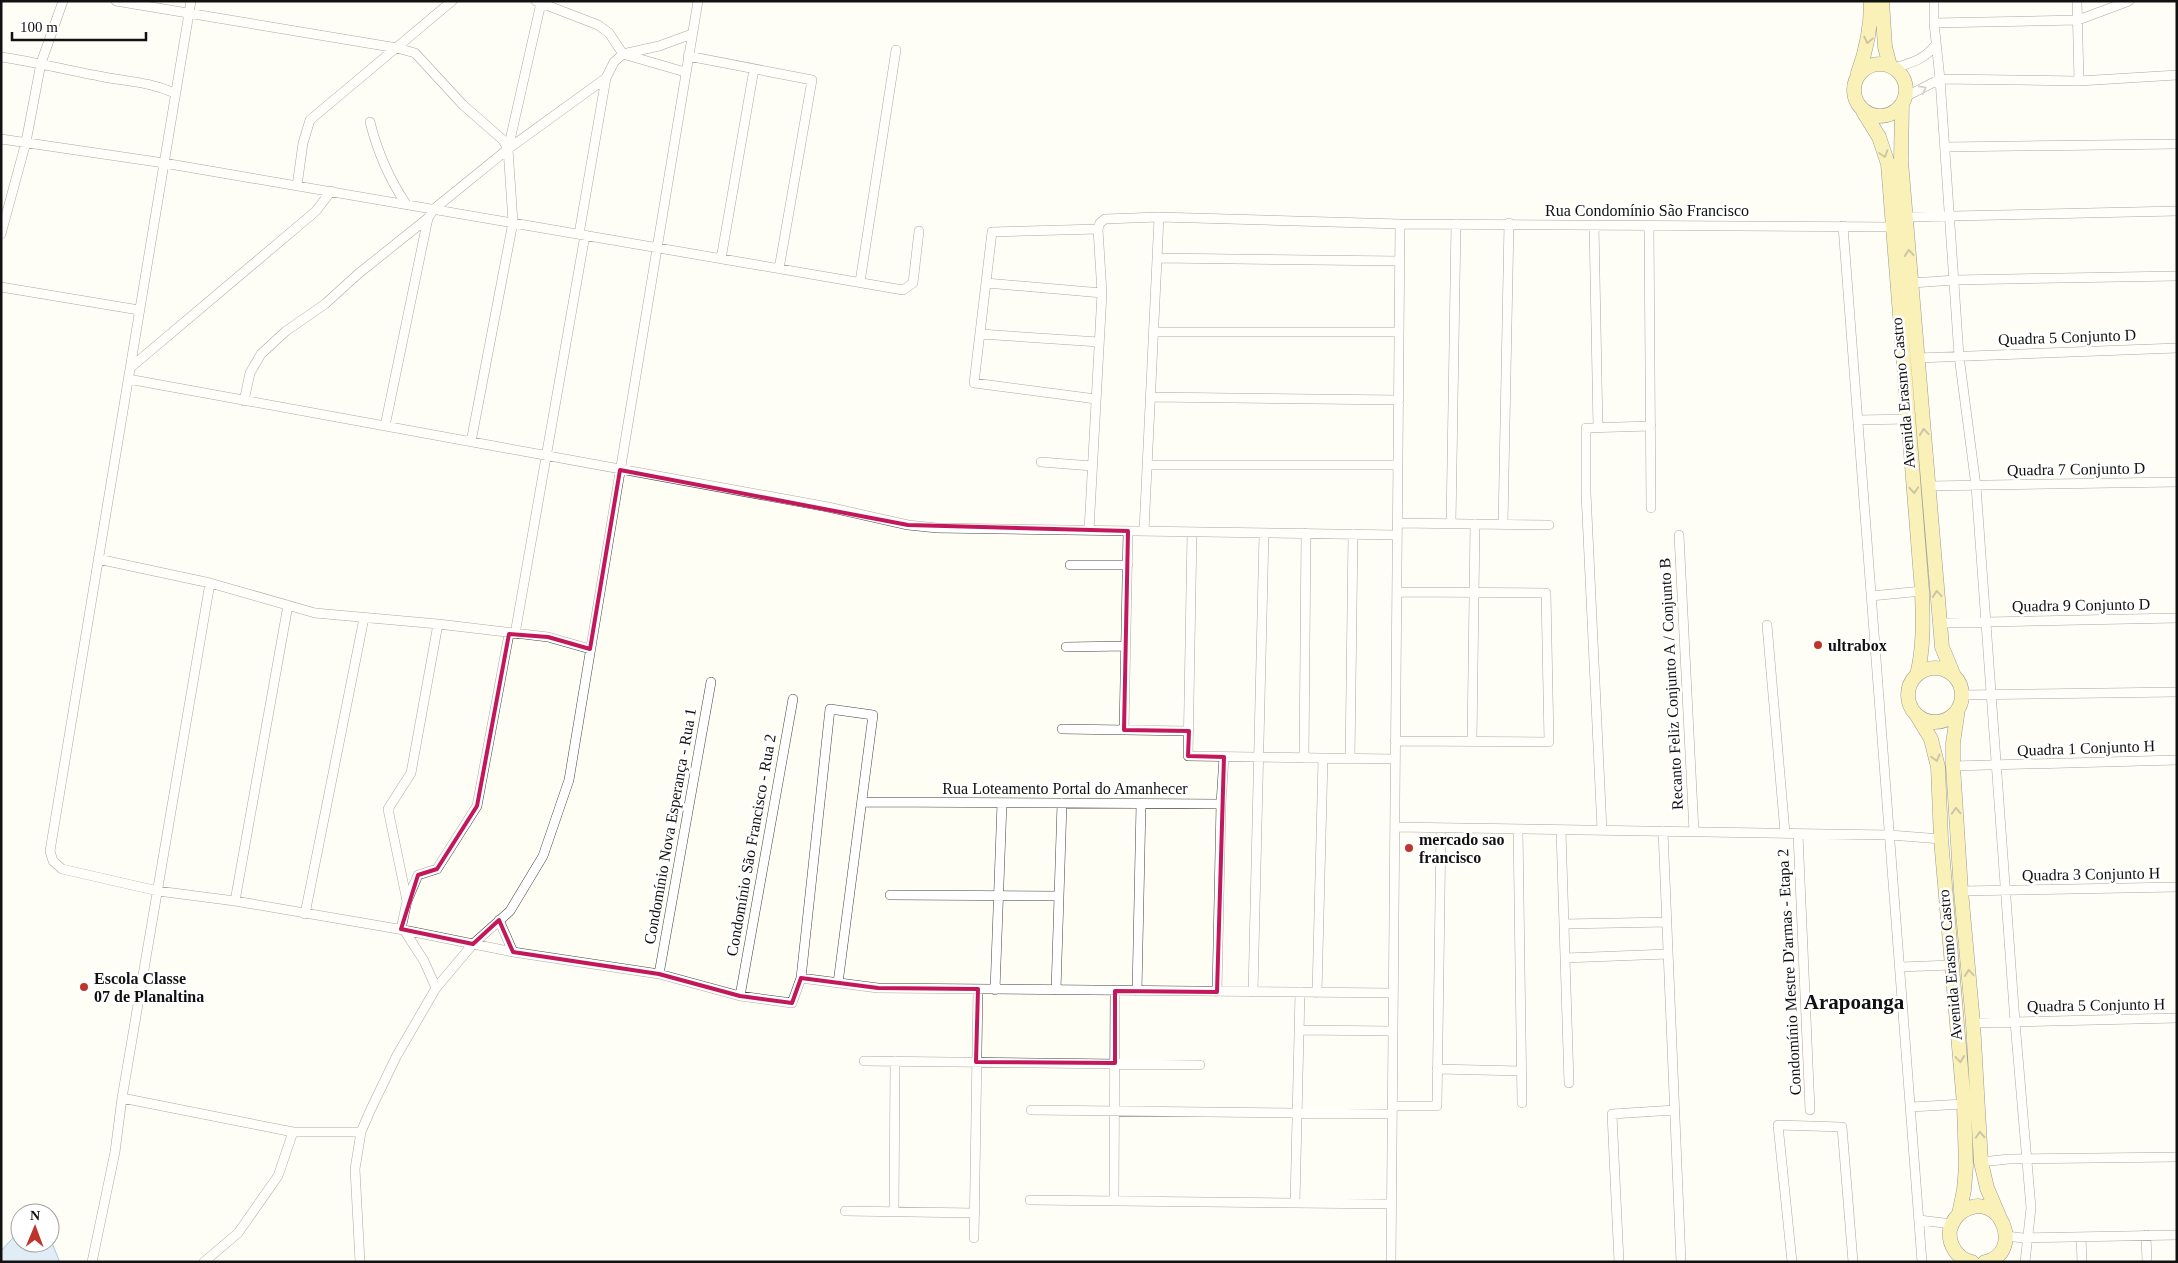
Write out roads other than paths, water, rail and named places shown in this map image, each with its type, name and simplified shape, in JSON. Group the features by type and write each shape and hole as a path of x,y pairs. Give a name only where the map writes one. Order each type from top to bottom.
{"main road":[{"path":"1872,1 1869,36 1865,55 1853,86 1857,104 1864,111 1880,116 1896,111 1903,101 1904,81 1892,67 1885,47 1882,1"},
{"path":"1856,78 1862,70 1870,65 1880,64 1892,67"},
{"name":"Avenida Erasmo Castro","path":"1903,101 1901,162 1942,646 1954,676"},
{"name":"Avenida Erasmo Castro","path":"1864,111 1879,137 1888,164 1922,591 1924,628 1922,652 1917,675"},
{"path":"1935,668 1945,670 1954,676 1958,681 1962,695 1958,709 1944,720 1924,719 1916,714 1908,694 1911,684 1917,675 1925,670 1935,668"},
{"name":"Avenida Erasmo Castro","path":"1958,709 1953,743 1954,766 1961,891 1973,1023 1981,1162 1987,1188 2005,1225 2006,1236"},
{"name":"Avenida Erasmo Castro","path":"1916,714 1931,740 1938,767 1941,839 1964,1104 1966,1166 1964,1190 1950,1241 1961,1259"},
{"path":"1955,1219 1968,1208 1979,1207 1990,1209 1999,1216"},
{"path":"1993,1260 2005,1243 2006,1236"},
{"path":"1961,1259 1972,1262"}],"street":[{"path":"1,234 4,215 26,142 41,63 63,1"},
{"path":"116,1 397,48 415,53 463,105 503,140 508,149"},
{"path":"191,1 50,851 53,861 62,869 158,891 235,901 402,930 513,952 659,974 740,996 792,1003 801,978 830,709 873,715 838,983"},
{"path":"297,186 303,143 310,120 452,1"},
{"path":"360,1262 356,1169 361,1132 396,1057 436,988 473,944 510,911 544,856 569,780 698,1"},
{"path":"1934,1 1934,23 1940,79 1959,356 1976,486 2015,1022 2031,1208 2024,1262"},
{"path":"2077,1 2078,81"},
{"path":"1934,23 2078,20 2129,1"},
{"path":"471,442 513,222 508,149 538,2 598,25 609,33 623,54 686,72"},
{"path":"436,988 424,961 402,930 407,901 418,875 437,869 477,806 546,456 606,78 614,62 623,54 659,46 692,34"},
{"path":"1892,67 1920,60 1931,52 1936,44"},
{"path":"860,282 896,50"},
{"path":"688,56 812,80 779,269"},
{"path":"1,57 41,63 105,77 133,80 155,85 175,93"},
{"path":"722,259 754,69"},
{"path":"1903,101 1940,79 2078,81 2177,76"},
{"path":"244,401 250,372 260,354 286,331 325,304 358,274 428,218 434,209 508,149 606,78"},
{"path":"370,122 374,138 396,189 406,204"},
{"path":"1,139 164,163 903,290 913,283 918,231"},
{"path":"1945,147 2177,144"},
{"path":"130,368 316,211 331,191"},
{"path":"1906,217 2177,211"},
{"path":"1144,531 1159,217"},
{"name":"Rua Condomínio São Francisco","path":"1098,229 1100,223 1105,219 1159,217 1400,224 1893,226"},
{"path":"384,426 428,218"},
{"path":"1391,1262 1400,224"},
{"path":"1450,523 1456,224"},
{"path":"1503,524 1509,224"},
{"path":"1594,225 1598,428"},
{"path":"1649,225 1651,508"},
{"path":"1843,226 1922,1262"},
{"path":"1089,530 1102,293 1098,229 992,232 974,383 1096,398"},
{"path":"1158,258 1400,261"},
{"path":"1912,283 1954,280 2177,276"},
{"path":"986,283 1102,293"},
{"path":"1,287 140,310"},
{"path":"1154,332 1399,332"},
{"path":"980,334 1099,342"},
{"name":"Quadra 5 Conjunto D","path":"1918,358 2177,348"},
{"path":"128,379 828,507 908,525 937,528 1397,535"},
{"path":"1151,397 1399,400"},
{"path":"1858,420 1909,419"},
{"path":"1602,830 1587,525 1586,428 1651,426"},
{"path":"1042,462 1092,466"},
{"path":"1147,465 1398,465"},
{"name":"Quadra 7 Conjunto D","path":"1929,486 2177,482"},
{"path":"1398,523 1549,524"},
{"path":"1472,741 1475,524"},
{"path":"1124,730 1128,531"},
{"path":"1062,729 1189,731 1192,532"},
{"path":"1253,992 1264,533"},
{"path":"1304,758 1306,533"},
{"path":"1350,758 1353,534"},
{"name":"Recanto Feliz Conjunto A / Conjunto B","path":"1679,535 1694,832"},
{"path":"98,559 210,583 325,614 438,624 548,637 590,649"},
{"path":"1070,565 1128,565"},
{"path":"92,1262 115,1152 122,1098 210,583"},
{"path":"1871,596 1922,591"},
{"path":"1396,741 1549,742 1546,593 1397,592"},
{"path":"235,901 288,605"},
{"path":"305,914 364,618"},
{"name":"Quadra 9 Conjunto D","path":"1940,623 2177,618"},
{"path":"407,901 388,809 411,773 438,624"},
{"path":"1767,625 1785,833"},
{"path":"1066,646 1126,646"},
{"name":"Condomínio Nova Esperança - Rua 1","path":"659,974 710,682"},
{"path":"1962,695 2177,692"},
{"name":"Condomínio São Francisco - Rua 2","path":"740,996 792,698"},
{"name":"Rua Loteamento Portal do Amanhecer","path":"1189,731 1188,756 1396,759"},
{"path":"1217,992 1221,804 1224,757"},
{"path":"1317,993 1323,758"},
{"name":"Quadra 1 Conjunto H","path":"1954,766 2177,760"},
{"name":"Rua Loteamento Portal do Amanhecer","path":"862,802 1221,804"},
{"path":"995,990 1002,803"},
{"path":"1056,990 1062,803"},
{"path":"1137,991 1141,804"},
{"path":"1395,827 1890,835 1941,839"},
{"path":"1031,1110 1297,1113 1392,1110 1437,1106 1441,828"},
{"path":"1518,829 1522,1103"},
{"path":"1561,830 1569,1083"},
{"path":"1663,831 1681,1262"},
{"name":"Condomínio Mestre D'armas - Etapa 2","path":"1798,834 1810,1110"},
{"name":"Quadra 3 Conjunto H","path":"1961,891 2177,887"},
{"path":"890,895 1059,896"},
{"path":"499,920 513,952"},
{"path":"1564,924 1667,922"},
{"path":"1565,958 1668,954"},
{"path":"1900,967 1952,965"},
{"path":"801,978 878,988 1393,993"},
{"path":"974,1238 978,989"},
{"path":"1114,1201 1115,991"},
{"path":"1295,1203 1300,992"},
{"name":"Quadra 5 Conjunto H","path":"1973,1023 2177,1018"},
{"path":"1299,1030 1393,1031"},
{"path":"864,1061 1200,1065"},
{"path":"894,1211 895,1061"},
{"path":"1437,1069 1521,1071"},
{"path":"122,1098 293,1132 361,1132"},
{"path":"1910,1107 1964,1104"},
{"path":"1619,1262 1612,1114 1675,1110"},
{"path":"1792,1262 1778,1125 1842,1127 1853,1262"},
{"path":"204,1262 238,1233 278,1176 293,1132"},
{"path":"1981,1162 2026,1158 2177,1157"},
{"path":"1030,1200 1391,1204"},
{"path":"845,1212 974,1213"},
{"path":"1919,1220 1955,1219"},
{"path":"2006,1236 2027,1238 2177,1235"},
{"path":"2146,1236 2147,1262"},
{"path":"2081,1237 2082,1262"}],"water":[{"path":"10,1241 10,1253 56,1253 59,1260 58,1262 1,1262 1,1251"}],"place":[{"name":"ultrabox","path":"1818,645"},
{"name":"mercado sao francisco","path":"1409,848"},
{"name":"Escola Classe 07 de Planaltina","path":"84,987"}],"district":[{"name":"Arapoanga","path":"1854,1002"}]}
